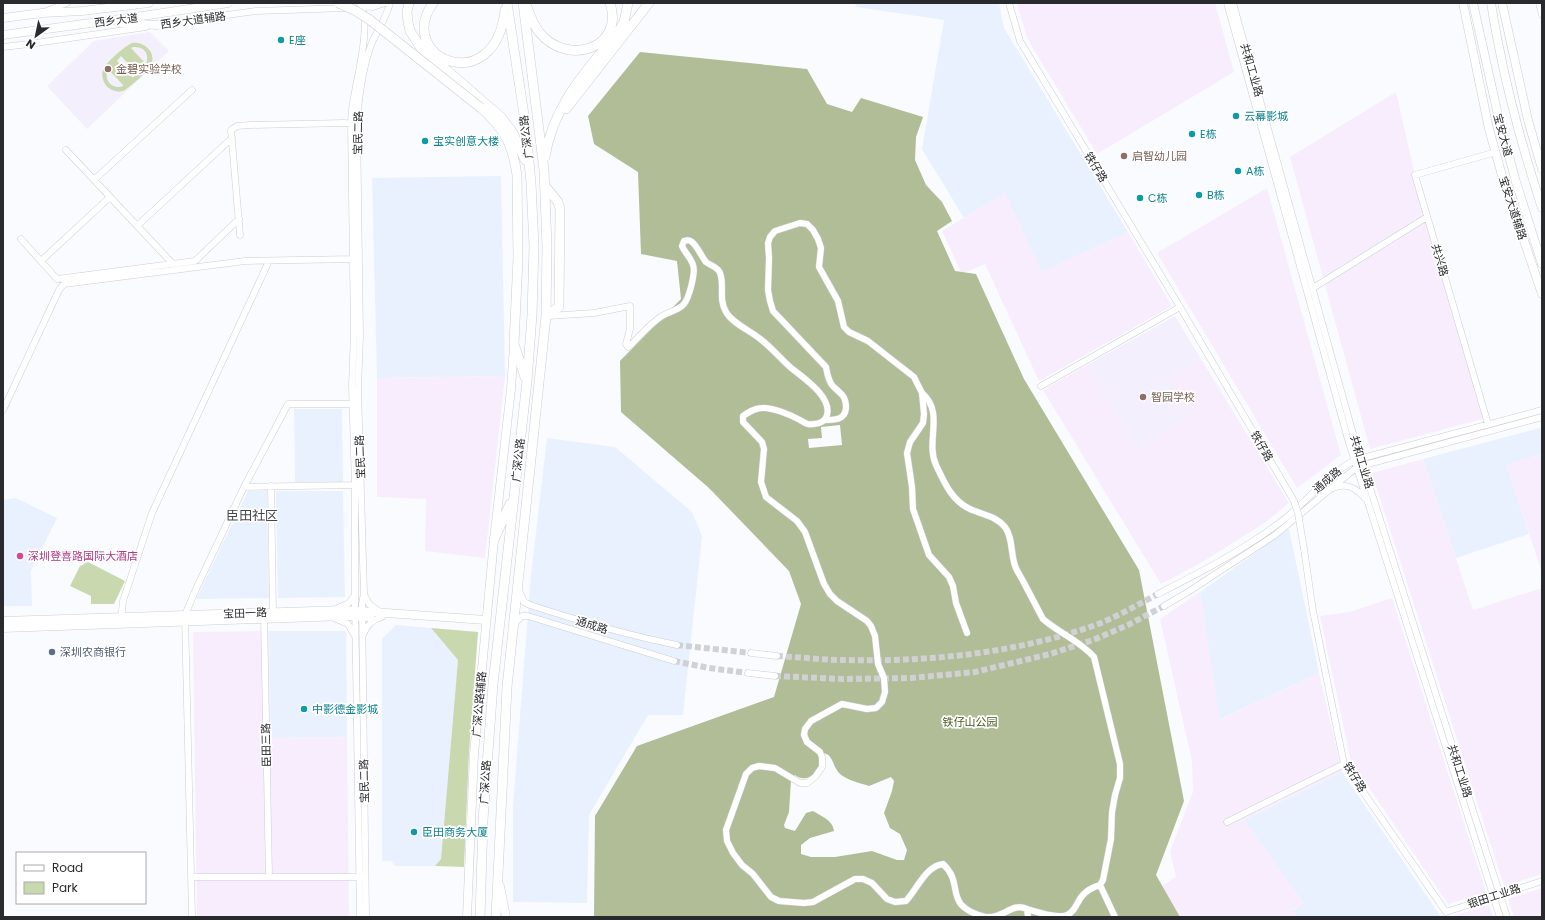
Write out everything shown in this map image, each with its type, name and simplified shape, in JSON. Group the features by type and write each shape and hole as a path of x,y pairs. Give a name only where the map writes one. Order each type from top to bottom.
{"highway":[{"path":"409,3 407,12 410,31 420,48 501,117 520,145 531,183"},
{"path":"433,3 426,16 424,26 425,36 430,48 450,62 459,64 477,60 490,48 499,34 506,3"},
{"name":"广深公路","path":"480,917 483,820 493,684 527,381 533,286 531,183 525,121 506,3"},
{"path":"524,3 539,32 555,45 571,51 589,49 602,41 611,26 612,16 610,3"},
{"name":"广深公路","path":"496,917 507,687 546,316 547,246 544,170 524,3"},
{"path":"544,170 553,125 564,101 618,32 624,22 628,3"},
{"path":"553,125 649,3"},
{"path":"340,6 356,11 370,20 481,108 494,120 503,131 509,142 516,168 518,258 514,344 527,381"},
{"path":"545,186 558,202 560,209 559,307 546,316"},
{"path":"494,540 514,498"}],"main road":[{"path":"102,9 118,3"},
{"name":"西乡大道","path":"3,18 149,3"},
{"name":"西乡大道","path":"3,34 228,3"},
{"name":"宝安大道辅路","path":"1463,3 1489,129 1542,294"},
{"name":"宝安大道","path":"1473,3 1498,114 1516,182 1542,264"},
{"name":"宝安大道","path":"1491,3 1497,42 1514,112 1542,208"},
{"path":"1502,3 1528,120 1542,169"},
{"path":"102,21 158,25"},
{"name":"广深公路辅路","path":"467,917 474,754 494,540 513,367 514,344"},
{"name":"宝田一路","path":"264,616 274,612 329,614"},
{"name":"宝田一路","path":"3,628 185,618 329,614 382,615 486,623"},
{"name":"宝田一路","path":"3,621 121,621"},
{"path":"497,873 506,917"}],"street":[{"path":"42,13 66,3"},
{"name":"西乡大道辅路","path":"3,46 29,44 256,11 360,4 373,7 385,3"},
{"name":"宝民二路","path":"354,124 371,44 385,20 390,3"},
{"name":"铁仔路","path":"1009,3 1020,41 1180,307 1294,501 1298,513 1313,611 1344,764 1446,912"},
{"name":"共和工业路","path":"1227,3 1360,467 1497,895 1500,917"},
{"name":"共和工业路","path":"1233,3 1313,288 1358,460"},
{"path":"1539,3 1542,15"},
{"name":"宝民二路","path":"360,4 364,24 364,44 354,96 356,259 353,404 356,485 356,593 359,614 360,676 362,877 360,917"},
{"path":"340,6 354,14 364,24"},
{"path":"94,180 192,90"},
{"path":"240,235 231,130 237,126 250,124 354,124"},
{"path":"137,226 232,138"},
{"path":"66,150 172,263"},
{"name":"共兴路","path":"1488,424 1415,175 1496,152"},
{"path":"40,261 110,197"},
{"path":"1313,288 1427,217"},
{"path":"21,239 57,279 195,261 238,219"},
{"path":"800,223 807,224 813,230 818,239 821,248 819,267 838,301 844,327 849,332 868,341 914,377 922,393 932,403 934,413 932,454 935,464 952,497 970,510 999,521 1006,528 1010,538 1014,564 1043,619 1087,649 1094,657 1120,764 1120,778 1112,812 1111,839 1103,880 1100,884 1082,896 1072,912 1066,916 1050,915 1022,907 1015,907 995,916 986,917 973,914 962,907 957,898 952,875 943,864 938,864 932,868 906,901 895,902 887,899 872,884 863,879 855,879 813,902 804,903 779,901 771,897 753,874 742,865 733,853 727,841 726,830 746,774 752,768 758,766 775,768 800,783 807,783 815,777 822,766 822,758 820,752 807,742 804,735 805,729 811,722 842,704 867,709 876,708 882,702 885,692 884,678 878,664 875,636 871,626 867,621 837,601 830,594 824,584 806,532 797,521 766,497 761,482 764,449 762,442 743,422 743,416 753,410 763,408 780,412 800,420 807,425 818,424 825,420 835,420 841,418 846,413 846,402 843,396 832,385 828,377 826,367 773,311 768,290 768,243 770,237 775,231 800,223"},
{"path":"546,316 594,313 630,306 630,329 626,344 628,347 654,321 679,308 687,299 694,275 694,266 682,246 684,241 688,240 692,242 709,265 717,269 720,273 721,300 726,313 760,339 791,368 808,380 822,396 828,406 825,420"},
{"path":"3,410 59,290 64,284 245,261 356,259"},
{"name":"宝民二路","path":"356,259 360,335 358,390 364,593 359,614"},
{"path":"121,621 123,601 152,513 269,261"},
{"path":"1041,386 1180,307"},
{"path":"922,393 924,414 923,423 910,442 907,453 912,487 913,509 929,555 949,577 953,586 956,603 967,633"},
{"path":"192,917 185,618 196,589 244,487 288,404 353,404"},
{"name":"通成路","path":"1158,594 1208,568 1271,528 1286,517 1340,468 1358,460 1542,410"},
{"name":"通成路","path":"1164,606 1207,580 1292,523 1330,489 1360,467 1542,417"},
{"name":"共和工业路","path":"1360,467 1367,499 1497,895 1507,917"},
{"path":"244,487 356,485"},
{"path":"271,486 274,612"},
{"path":"1330,489 1337,486 1350,486 1356,489 1367,499"},
{"name":"通成路","path":"518,587 520,596 524,602 530,605 640,638 677,645"},
{"path":"329,614 349,604 356,593"},
{"path":"329,614 348,624 359,638 368,625 382,615 369,604 364,593"},
{"name":"臣田三路","path":"264,616 269,877"},
{"name":"通成路","path":"514,625 522,616 528,616 674,662"},
{"path":"751,654 777,656"},
{"path":"748,673 774,676"},
{"path":"1227,822 1344,764"},
{"path":"192,877 362,877"},
{"name":"宝民二路","path":"362,877 366,917"},
{"name":"银田工业路","path":"1446,912 1542,881"},
{"path":"1100,884 1115,917"},
{"path":"1027,909 1028,917"}],"shaded area":[{"path":"855,3 999,3 1004,28 1128,232 1041,273 1005,193 964,218 922,149 944,20 856,7"},
{"path":"1017,3 1215,3 1234,72 1097,154 1027,38"},
{"name":"金碧实验学校","path":"150,32 169,51 87,129 47,86 94,41"},
{"path":"1396,92 1415,175 1486,418 1370,449 1290,157"},
{"path":"501,176 505,376 377,378 372,178"},
{"path":"1267,188 1341,455 1297,488 1157,253"},
{"path":"1005,193 1042,272 1128,232 1172,306 1039,381 985,264 962,274 942,231"},
{"name":"智园学校","path":"1175,316 1201,359 1169,378 1192,415 1137,448 1087,365"},
{"path":"1201,359 1289,503 1266,522 1204,561 1161,584 1043,390 1087,365 1137,448 1169,378"},
{"path":"505,376 485,558 425,551 426,499 377,497 377,378"},
{"path":"294,409 342,409 343,482 295,482"},
{"path":"1540,428 1542,437 1542,454 1507,465 1529,534 1456,558 1423,459"},
{"path":"547,438 615,447 692,512 702,536 683,715 648,715 589,815 587,903 513,902 513,806 531,575"},
{"path":"1542,454 1542,573 1507,465"},
{"path":"1423,459 1473,610 1542,588 1542,874 1504,886 1372,473"},
{"path":"248,491 267,491 269,598 196,599"},
{"path":"276,491 343,491 345,597 278,598"},
{"name":"深圳登喜路国际大酒店","path":"16,498 57,518 31,571 32,606 3,606 3,500"},
{"path":"1289,529 1319,673 1219,720 1200,592"},
{"path":"1200,592 1220,720 1319,673 1342,772 1244,820 1303,903 1292,910 1297,917 1180,917 1162,886 1176,877 1170,851 1193,792 1192,761 1160,619"},
{"path":"1392,598 1486,892 1448,904 1351,761 1320,616 1349,612"},
{"path":"396,625 431,628 458,660 441,859 435,866 395,866 391,861 382,861 382,639"},
{"path":"269,631 346,631 347,737 271,738"},
{"path":"269,631 271,738 347,737 349,917 197,917 193,632"},
{"path":"1342,772 1441,917 1297,917 1292,911 1303,903 1244,820"},
{"path":"1542,888 1542,917 1514,917 1508,899"},
{"path":"1489,905 1493,917 1451,917"}],"green space":[{"path":"132,43 137,43 146,46 149,49 152,57 150,66 131,86 125,90 111,90 105,84 103,79 103,70 112,59","holes":["137,47 145,51 147,54 146,64 131,48","121,56 137,73 133,78 117,61","108,69 123,86 115,87 112,85 108,80"]},
{"name":"铁仔山公园","path":"640,52 807,69 827,104 852,112 861,98 923,117 916,137 915,160 926,185 942,202 952,221 937,231 955,271 976,274 1024,379 1139,570 1184,801 1156,875 1180,917 594,917 595,816 637,746 774,697 801,604 789,571 709,488 621,412 620,361 681,299 677,261 641,254 638,172 594,144 588,116","holes":["840,425 842,445 809,448 808,439 822,438 821,427","817,753 822,753 829,756 836,769 845,778 869,786 891,777 894,781 884,813 890,828 900,834 907,850 904,860 897,860 872,851 835,857 811,857 801,854 801,845 810,838 834,831 829,821 813,811 806,813 795,831 785,828 784,825 789,812 791,780 795,775 807,778 817,771 820,763"]},
{"path":"88,562 125,581 114,604 91,604 91,596 70,586 80,566"},
{"path":"431,628 478,632 469,753 464,867 435,866 441,859 458,660"}],"tunnel":[{"path":"777,656 836,660 906,660 936,658 997,650 1058,637 1096,625 1158,594"},
{"path":"775,676 843,679 911,678 975,672 1050,654 1093,640 1128,625 1164,606"},
{"path":"677,645 751,653"},
{"path":"674,661 709,668 748,673"}],"place":[{"name":"E座","path":"281,40"},
{"name":"金碧实验学校","path":"108,69"},
{"name":"云幕影城","path":"1236,116"},
{"name":"E栋","path":"1192,134"},
{"name":"宝实创意大楼","path":"425,141"},
{"name":"启智幼儿园","path":"1124,156"},
{"name":"A栋","path":"1238,171"},
{"name":"B栋","path":"1199,195"},
{"name":"C栋","path":"1140,198"},
{"name":"智园学校","path":"1143,397"},
{"name":"深圳登喜路国际大酒店","path":"20,556"},
{"name":"深圳农商银行","path":"52,652"},
{"name":"中影德金影城","path":"304,709"},
{"name":"臣田商务大厦","path":"414,832"}],"district":[{"name":"臣田社区","path":"252,515"}]}
